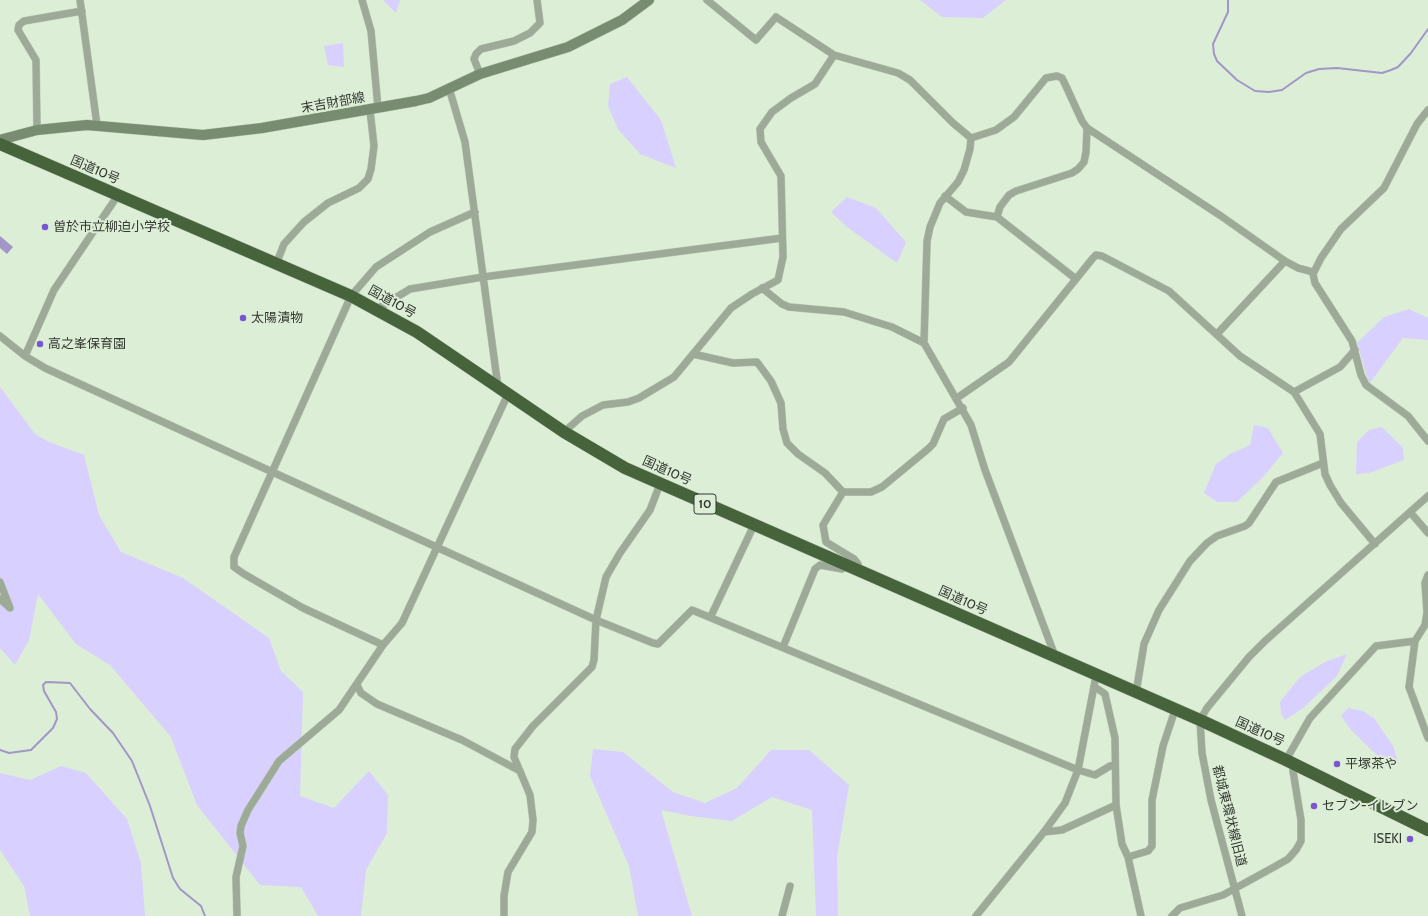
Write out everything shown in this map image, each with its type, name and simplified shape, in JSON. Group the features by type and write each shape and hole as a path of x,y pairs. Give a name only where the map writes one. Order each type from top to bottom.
{"highway":[{"name":"国道10号","path":"0,144 352,296 417,332 597,453 660,484 1054,656 1095,681 1136,693 1200,720 1290,761 1428,830"}],"main road":[{"name":"末吉財部線","path":"0,140 37,130 97,125 203,135 262,128 430,98 480,74 568,47 622,20 637,11 649,0"}],"street":[{"path":"80,0 97,125"},
{"path":"276,262 284,244 304,222 328,203 358,188 368,179 374,146 374,109 371,31 362,0"},
{"path":"480,74 474,59 476,54 481,49 514,41 530,33 540,23 537,0"},
{"path":"707,0 756,40 776,17 834,55 844,56 898,73 910,80 953,123 971,138"},
{"path":"37,130 36,60 18,30 19,25 24,21 82,11"},
{"path":"564,432 582,416 603,405 628,402 639,398 674,377 731,308 762,288 774,283 780,277 783,257 781,176 760,142 760,129 772,112 791,98 815,84 834,55"},
{"path":"971,138 996,130 1014,117 1046,78 1051,76 1062,78 1082,121 1087,128 1221,216 1285,261 1298,268 1313,272"},
{"path":"450,88 465,142 498,387"},
{"path":"1428,110 1417,124 1384,188 1341,229 1313,272 1315,283 1352,341 1361,375 1366,384 1408,416 1428,441"},
{"path":"997,217 1000,207 1009,195 1016,191 1072,173 1078,169 1084,162 1087,128"},
{"path":"924,343 928,241 934,213 945,196 958,182 964,170 970,149 971,138"},
{"path":"25,356 54,290 118,195"},
{"path":"945,196 966,212 997,217 1076,279"},
{"path":"383,645 303,608 244,574 234,567 234,557 352,296 376,267 430,232 475,212"},
{"path":"377,309 410,288 782,238"},
{"path":"957,398 1013,359 1096,255 1102,256 1169,291 1240,356 1294,392 1320,434 1325,474 1335,495 1375,544"},
{"path":"1217,334 1285,261"},
{"path":"762,288 782,304 789,307 844,312 892,327 924,343 963,408 971,425 985,470 1054,656"},
{"path":"0,336 25,356 45,368 596,620 658,644 692,610 711,616 1078,770 1095,774 1115,765"},
{"path":"1294,392 1340,367 1355,350"},
{"path":"693,354 733,363 757,362 771,381 781,403 783,429 787,443 798,454 825,473 843,492 871,492 882,487 928,449 944,419 963,408"},
{"path":"237,916 236,877 243,846 240,833 241,826 248,810 279,761 339,710 383,645 402,623 508,394"},
{"path":"1136,693 1144,644 1159,610 1190,561 1207,543 1218,536 1248,523 1276,482 1323,463"},
{"path":"504,916 504,896 508,872 532,832 533,820 530,795 514,756 515,749 519,742 592,667 594,660 596,620 606,577 650,510 660,484"},
{"path":"783,647 815,569 820,565 842,569 853,568 858,564 854,559 826,542 824,525 843,492"},
{"path":"1200,720 1207,708 1249,657 1428,496"},
{"path":"1410,512 1428,533"},
{"path":"711,616 754,525"},
{"path":"1428,575 1425,583 1427,612 1425,625 1415,640 1409,686 1428,738"},
{"path":"0,582 4,589 10,608 0,599"},
{"path":"1172,916 1180,908 1223,895 1234,887 1288,859 1296,850 1301,841 1301,820 1290,761 1310,718 1376,646 1415,640"},
{"path":"976,916 1044,832 1065,803 1078,770 1095,681"},
{"path":"1095,681 1105,694 1115,738 1116,805 1122,844 1128,857 1141,916"},
{"path":"357,684 361,693 376,704 406,718 462,740 520,772"},
{"path":"1128,857 1148,851 1152,846 1152,800 1162,746 1175,710"},
{"name":"都城東環状線旧道","path":"1200,720 1202,753 1211,800 1242,916"},
{"path":"1044,832 1062,830 1116,805"},
{"path":"782,916 790,886"}],"shaded area":[{"path":"383,0 400,0 396,13"},
{"path":"920,0 1006,0 983,18 942,17"},
{"path":"343,43 344,67 328,65 324,46"},
{"path":"627,77 661,120 676,168 640,154 618,129 608,106 610,84"},
{"path":"847,197 876,208 906,242 897,263 847,227 831,212"},
{"path":"0,236 13,247 7,254 0,248"},
{"path":"1409,309 1428,318 1428,340 1403,338 1369,384 1357,343 1384,317"},
{"path":"0,387 35,434 49,442 84,455 99,515 121,552 183,578 269,638 281,671 303,692 300,796 334,808 369,771 388,795 387,833 366,870 361,916 318,916 301,887 260,885 197,805 171,737 110,665 76,644 38,594 29,640 15,665 0,648"},
{"path":"1254,425 1268,428 1283,453 1262,478 1237,502 1217,502 1204,493 1216,464 1230,454 1250,445"},
{"path":"1382,427 1403,448 1404,460 1369,473 1356,474 1357,442 1369,430"},
{"path":"1347,654 1337,676 1303,708 1285,720 1281,714 1280,702 1300,677 1325,662"},
{"path":"1348,708 1363,711 1374,718 1393,746 1399,764 1384,762 1351,730 1341,716"},
{"path":"593,749 623,752 673,792 705,803 737,788 771,750 809,750 849,785 837,857 838,916 816,916 812,810 772,797 732,821 691,816 661,810 692,916 638,916 629,866 590,776"},
{"path":"61,766 86,773 127,819 141,863 145,916 30,916 24,886 0,850 0,773 30,780"}],"waterway":[{"path":"1228,0 1228,12 1213,44 1214,54 1217,61 1237,80 1255,91 1269,92 1282,90 1306,73 1319,69 1337,68 1382,73 1391,70 1398,67 1411,53 1428,29"},
{"path":"0,750 9,753 31,750 53,728 57,719 56,712 44,691 43,685 46,682 70,683 90,709 113,733 132,761 150,806 173,878 180,889 201,906 205,916"}],"place":[{"name":"曽於市立柳迫小学校","path":"45,227"},
{"name":"太陽漬物","path":"243,318"},
{"name":"高之峯保育園","path":"40,344"},
{"name":"平塚茶や","path":"1337,764"},
{"name":"セブン-イレブン","path":"1314,806"},
{"name":"ISEKI","path":"1410,839"}]}
